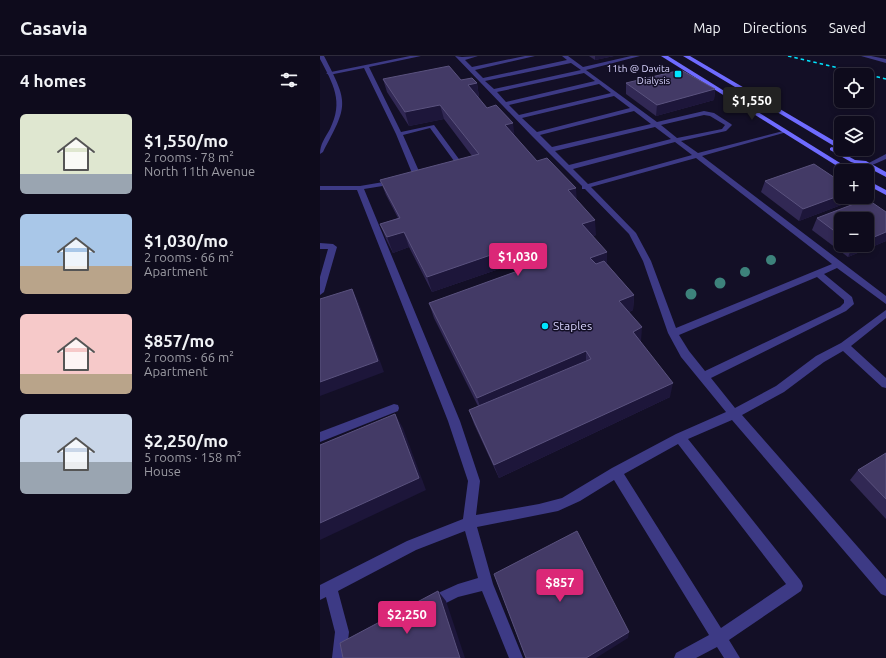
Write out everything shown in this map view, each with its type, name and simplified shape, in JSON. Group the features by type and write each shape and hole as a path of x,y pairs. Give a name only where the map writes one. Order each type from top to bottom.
{"main road":[{"path":"664,56 839,164"},
{"path":"686,56 834,144"},
{"path":"785,131 797,128 853,161 864,164"},
{"path":"853,156 866,164"},
{"path":"874,168 886,175"},
{"path":"874,180 886,186"},
{"path":"874,186 886,194"}],"street":[{"path":"320,152 340,107 340,98 321,56"},
{"path":"329,73 366,66 391,58 418,56"},
{"path":"459,57 475,56"},
{"path":"470,69 532,56"},
{"path":"493,91 583,70 634,56"},
{"path":"864,56 886,61"},
{"path":"459,57 585,187 632,233 647,261 673,334 703,377 886,589"},
{"path":"481,80 568,58 886,301"},
{"path":"320,188 360,188 414,179 399,134 366,66"},
{"path":"505,104 600,82"},
{"path":"518,117 614,94"},
{"path":"534,135 634,109"},
{"path":"549,150 704,113 712,114 729,125 724,130 675,140 567,168"},
{"path":"399,134 432,126 461,166 447,170"},
{"path":"585,187 785,131"},
{"path":"870,164 886,156"},
{"path":"360,188 454,421 474,481 469,522 486,584 516,658"},
{"path":"320,246 333,247 320,292"},
{"path":"673,334 838,265"},
{"path":"703,377 843,309 849,304 849,299 819,274"},
{"path":"339,654 342,632 325,590 427,537 469,522 550,508 579,495 616,472 680,437 734,414 780,389 820,360 844,346 886,313"},
{"path":"844,346 886,384"},
{"path":"320,437 394,408"},
{"path":"680,437 796,586 719,638 681,658"},
{"path":"616,472 719,638 733,658"},
{"path":"419,610 449,593 472,585 486,584"},
{"path":"339,654 353,644"}],"building":[{"path":"449,66 461,80 472,78 477,83 468,85 487,108 496,105 513,123 505,125 537,161 547,158 576,188 568,190 595,220 582,224 607,252 590,258 596,264 604,261 634,295 619,301 642,327 633,332 673,383 494,465 469,410 591,359 586,351 477,398 429,303 526,268 511,248 427,277 404,232 387,237 380,224 400,218 380,180 479,154 440,105 405,112 383,79"},
{"path":"681,70 715,89 657,105 626,83"},
{"path":"814,164 834,177 834,198 803,209 765,181"},
{"path":"854,204 874,204 886,212 886,232 874,237 874,212 834,212 834,231 817,218"},
{"path":"352,289 378,361 320,382 320,299"},
{"path":"395,414 419,478 320,523 320,445"},
{"path":"886,453 886,499 858,470"},
{"path":"577,531 629,632 586,658 526,658 494,574"},
{"path":"438,591 460,658 343,658 340,643"}],"railway":[{"path":"788,56 886,79"}],"place":[{"name":"11th @ Davita Dialysis","path":"678,74"},
{"name":"Staples","path":"545,326"}]}
